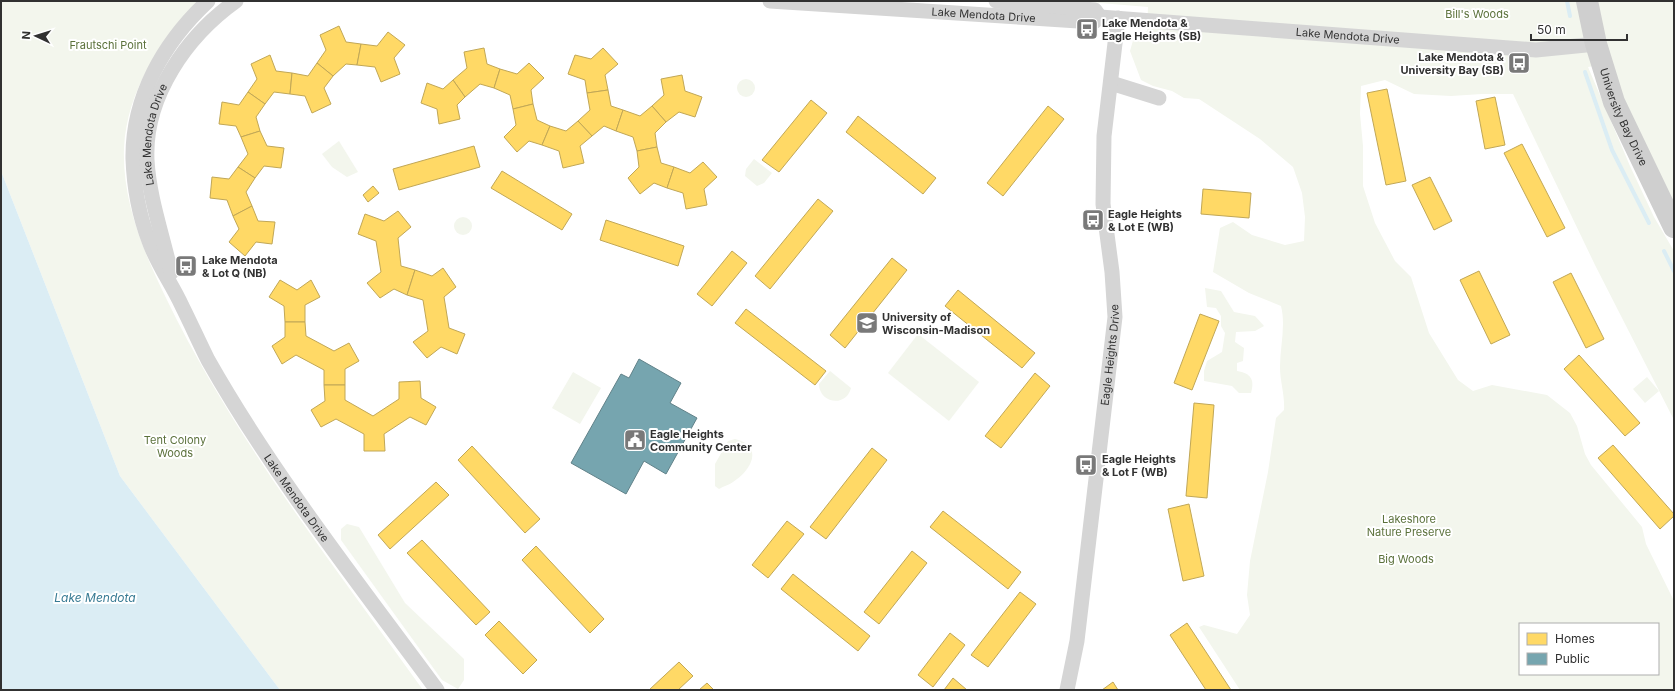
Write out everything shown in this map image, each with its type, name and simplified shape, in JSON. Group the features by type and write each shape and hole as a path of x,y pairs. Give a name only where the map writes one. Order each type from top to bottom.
{"street":[{"name":"Lake Mendota Drive","path":"208,1 179,30 156,66 141,103 135,128 133,158 135,187 149,243 176,293 208,359 258,441 320,530 436,690"},
{"name":"Lake Mendota Drive","path":"176,293 154,207 147,159 150,127 159,97 183,52 208,24 236,1"},
{"name":"Lake Mendota Drive","path":"770,1 1094,22 1100,17 1118,18 1536,50 1596,44"},
{"name":"Lake Mendota Drive","path":"996,1 1095,10 1100,17"},
{"name":"University Bay Drive","path":"1587,1 1596,44 1614,102 1674,227"},
{"name":"Eagle Heights Drive","path":"1067,690 1078,634 1115,316 1112,272 1103,204 1104,136 1118,18"},
{"path":"1111,83 1159,98"}],"green space":[{"name":"Tent Colony Woods","path":"1,1 197,1 158,51 148,68 131,106 126,127 124,168 136,227 150,264 167,300 194,352 223,402 254,452 320,548 423,690 280,690 120,476 1,171"},
{"name":"Big Woods","path":"1076,1 1674,1 1674,209 1631,119 1612,63 1588,67 1630,166 1654,217 1674,251 1674,420 1595,265 1513,94 1451,96 1414,94 1385,80 1361,86 1360,114 1363,146 1363,186 1375,223 1395,261 1411,277 1429,333 1458,380 1473,391 1492,385 1547,395 1570,413 1577,426 1585,454 1591,465 1642,527 1646,544 1674,601 1674,690 1240,690 1199,627 1204,625 1237,634 1250,615 1247,595 1250,561 1268,472 1276,418 1284,410 1280,367 1283,321 1281,306 1249,293 1213,272 1220,228 1233,222 1252,235 1285,245 1304,241 1305,217 1302,193 1293,167 1260,139 1199,99 1184,98 1172,91 1153,86 1141,80 1130,51 1134,37 1147,31 1148,7"},
{"path":"746,79 750,80 754,84 754,92 750,96 746,97 742,96 738,92 737,88 738,84 742,80"},
{"path":"339,141 358,172 347,177 332,167 322,154"},
{"path":"754,159 772,173 764,183 757,186 745,176 746,169"},
{"path":"463,217 467,218 471,222 471,230 467,234 463,235 459,234 455,230 454,226 455,222 459,218"},
{"path":"1205,288 1221,291 1234,312 1255,316 1264,326 1255,331 1236,332 1235,342 1244,348 1243,361 1237,363 1237,371 1246,373 1251,378 1251,393 1239,393 1232,386 1204,381 1204,371 1207,361 1222,352 1225,333 1221,326 1221,316 1216,308 1207,307"},
{"path":"918,334 979,382 949,421 888,373"},
{"path":"830,371 851,388 848,394 839,401 828,399 820,390 819,384"},
{"path":"573,372 601,388 580,424 552,408"},
{"path":"1647,377 1659,391 1645,403 1633,389"},
{"path":"735,439 744,442 750,447 752,459 750,465 740,477 719,489 715,486 715,464 728,441"},
{"path":"347,524 359,527 405,603 464,659 464,680 458,689 442,680 341,540 341,529"}],"water":[{"name":"Lake Mendota","path":"1,171 120,476 280,690 1,690"}],"building: Homes":[{"path":"339,26 346,42 361,44 357,65 346,64 333,76 317,63 326,50 320,35"},
{"path":"388,32 405,45 394,58 400,74 381,82 375,67 357,65 361,44 377,46"},
{"path":"484,48 487,64 500,69 494,88 480,84 465,97 453,80 467,68 464,52"},
{"path":"603,48 618,64 605,75 608,90 587,93 585,80 568,74 575,55 591,59"},
{"path":"270,55 276,71 292,73 290,94 274,92 265,104 248,92 257,79 251,64"},
{"path":"317,63 333,76 324,88 331,104 312,113 305,96 290,94 292,73 308,76"},
{"path":"529,63 544,78 531,90 533,104 513,109 510,95 494,88 500,69 517,74"},
{"path":"682,75 685,91 702,97 695,117 679,112 666,122 652,106 664,95 661,79"},
{"path":"453,80 465,97 457,105 460,119 439,124 437,109 421,103 427,83 443,89"},
{"path":"1387,89 1406,181 1386,185 1367,93"},
{"path":"608,90 611,106 623,110 616,131 604,126 592,136 578,121 590,110 587,93"},
{"path":"248,92 265,104 256,117 260,131 241,137 236,126 219,124 222,102 239,105"},
{"path":"1495,97 1505,145 1485,149 1476,101"},
{"path":"811,100 827,113 779,172 762,160"},
{"path":"533,104 537,120 550,126 542,145 529,141 517,152 504,137 516,125 513,109"},
{"path":"652,106 666,122 655,133 657,147 637,151 633,137 616,131 623,110 640,116"},
{"path":"1048,106 1064,119 1003,196 987,183"},
{"path":"858,116 936,178 923,194 846,132"},
{"path":"578,121 592,136 580,146 584,163 563,168 559,151 542,145 550,126 566,131"},
{"path":"260,131 267,146 284,148 281,168 264,166 255,178 238,167 248,154 241,137"},
{"path":"1522,144 1565,228 1547,237 1504,153"},
{"path":"474,146 480,167 399,190 393,169"},
{"path":"657,147 661,163 674,167 667,188 654,183 640,194 628,178 639,167 637,151"},
{"path":"703,162 717,177 704,189 707,205 686,209 683,193 667,188 674,167 690,173"},
{"path":"238,167 255,178 246,192 252,206 233,216 227,200 210,198 212,177 229,179"},
{"path":"502,171 572,214 562,230 491,188"},
{"path":"1430,177 1452,221 1434,230 1412,185"},
{"path":"373,186 379,193 368,202 363,195"},
{"path":"1203,189 1251,193 1249,218 1201,214"},
{"path":"818,199 833,211 770,289 755,276"},
{"path":"252,206 258,221 275,222 272,244 256,242 245,256 229,242 239,229 233,216"},
{"path":"398,211 411,227 398,238 401,266 415,270 407,295 394,289 380,298 367,283 381,272 376,241 358,234 365,214 384,221"},
{"path":"606,220 684,246 678,266 600,240"},
{"path":"732,251 747,263 712,306 697,294"},
{"path":"892,258 907,270 845,348 830,335"},
{"path":"443,268 456,287 444,297 449,328 465,334 457,354 441,347 427,358 413,342 428,331 423,300 407,295 415,270 432,276"},
{"path":"1479,271 1510,335 1491,344 1460,280"},
{"path":"1571,273 1604,339 1586,348 1553,282"},
{"path":"280,280 297,290 311,280 320,297 305,305 305,322 285,322 284,306 269,297"},
{"path":"958,290 1035,353 1022,368 945,306"},
{"path":"746,309 826,371 815,385 735,323"},
{"path":"1200,314 1219,321 1192,390 1174,383"},
{"path":"285,322 305,322 306,336 334,351 349,343 359,361 345,369 345,385 324,385 324,370 296,355 282,364 272,346 285,337"},
{"path":"1579,355 1640,423 1625,436 1564,369"},
{"path":"1035,373 1050,386 1001,448 985,436"},
{"path":"420,381 421,398 436,407 426,425 410,417 384,434 385,451 364,451 364,434 336,419 321,427 311,410 325,401 324,385 345,385 345,400 373,416 399,399 399,382"},
{"path":"1194,403 1214,405 1207,498 1186,496"},
{"path":"1613,445 1674,514 1674,516 1660,529 1598,458"},
{"path":"472,446 540,519 525,533 458,460"},
{"path":"872,448 887,460 826,539 810,527"},
{"path":"436,482 449,495 390,549 378,535"},
{"path":"1189,504 1204,576 1183,581 1168,509"},
{"path":"943,511 1021,572 1008,589 930,527"},
{"path":"787,521 804,534 768,578 752,565"},
{"path":"422,540 490,612 476,625 407,553"},
{"path":"536,546 604,619 590,633 522,560"},
{"path":"912,551 927,563 879,624 864,612"},
{"path":"793,574 870,636 858,651 781,589"},
{"path":"1020,592 1036,604 988,667 971,655"},
{"path":"499,621 537,660 523,674 485,635"},
{"path":"1187,623 1231,690 1206,690 1170,635"},
{"path":"950,633 965,645 933,687 918,675"},
{"path":"679,662 693,676 678,690 649,690"},
{"path":"953,678 967,690 944,690"},
{"path":"1113,682 1118,690 1102,690"},
{"path":"707,683 714,690 699,690"}],"building: Public":[{"name":"Eagle Heights Community Center","path":"639,359 681,383 670,403 697,418 666,474 644,461 626,494 571,463 621,374 629,378"}],"waterway":[{"path":"1567,1 1570,16"},
{"path":"1585,72 1612,150 1649,223"},
{"path":"1664,251 1674,271"}],"place":[{"name":"Lake Mendota & Eagle Heights (SB)","path":"1087,29"},
{"name":"Lake Mendota & University Bay (SB)","path":"1519,63"},
{"name":"Eagle Heights & Lot E (WB)","path":"1093,220"},
{"name":"Lake Mendota & Lot Q (NB)","path":"186,266"},
{"name":"University of Wisconsin-Madison","path":"867,323"},
{"name":"Eagle Heights Community Center","path":"635,440"},
{"name":"Eagle Heights & Lot F (WB)","path":"1086,465"}],"park label":[{"name":"Bill's Woods","path":"1477,14"},
{"name":"Frautschi Point","path":"108,45"},
{"name":"Lakeshore Nature Preserve","path":"1409,525"}]}
